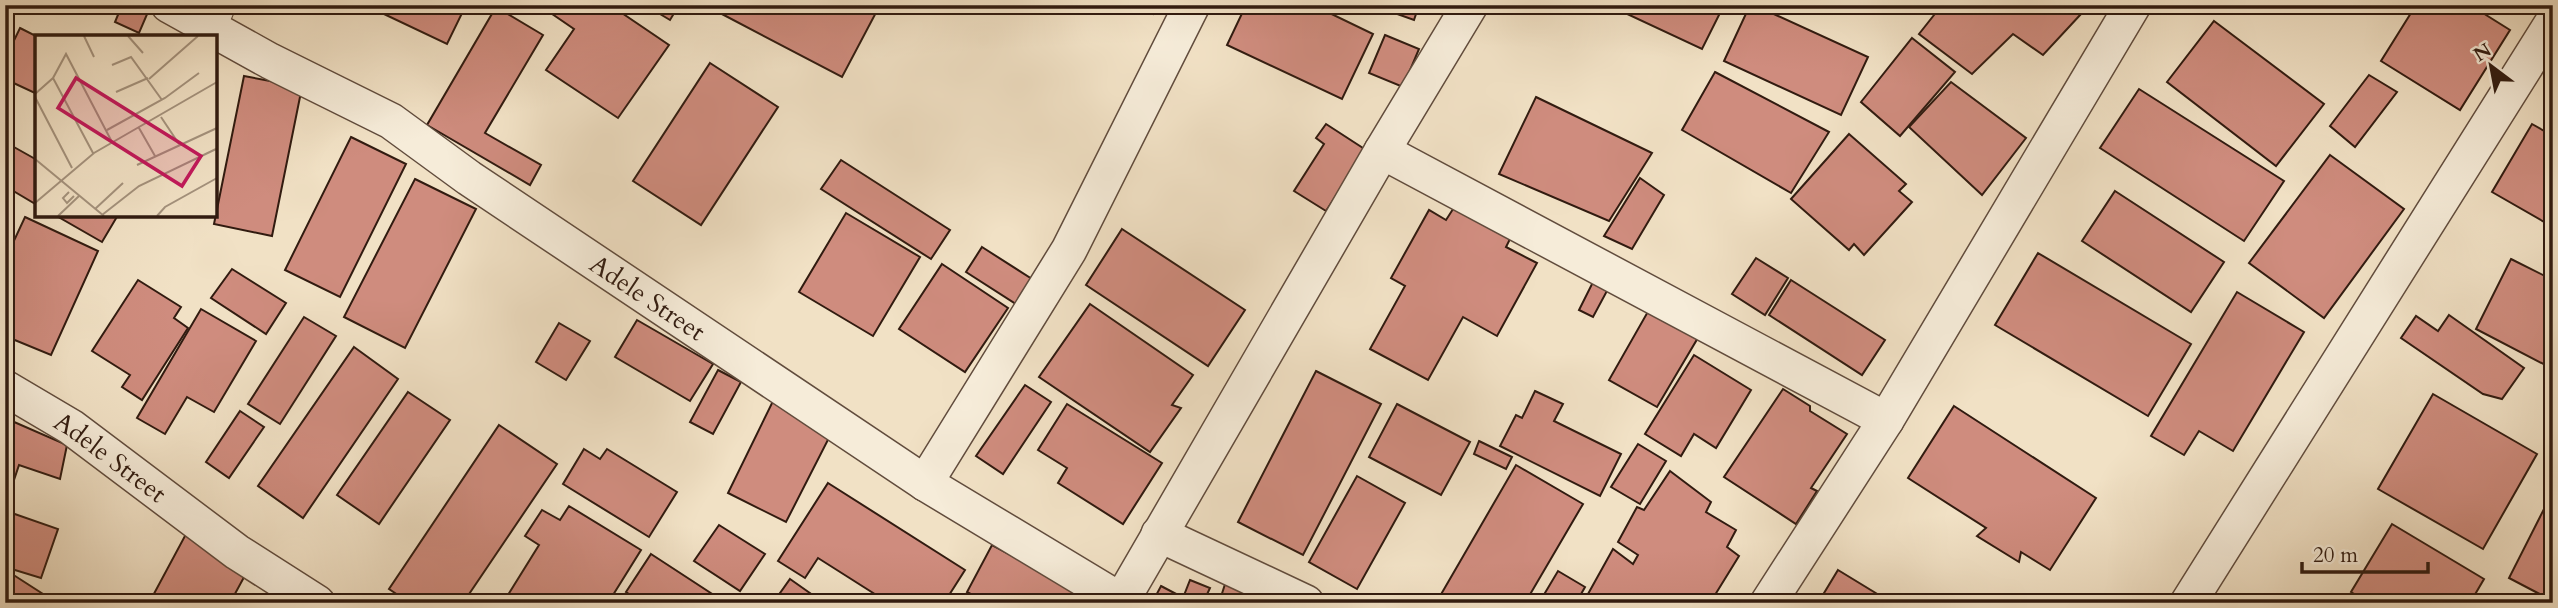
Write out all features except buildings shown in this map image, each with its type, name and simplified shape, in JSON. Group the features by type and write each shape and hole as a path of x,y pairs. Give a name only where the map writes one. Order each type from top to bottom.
{"street":[{"name":"Adele Street","path":"169,5 221,18 391,121 469,178 925,483 1121,602"},
{"path":"925,483 1069,250 1192,5"},
{"path":"1121,602 1382,151 1470,5"},
{"path":"1768,603 1886,420 2123,9"},
{"path":"2189,603 2553,22"},
{"path":"1382,151 1886,420"},
{"name":"Adele Street","path":"5,388 71,427 237,552 317,603"},
{"path":"1159,534 1306,603"}]}
